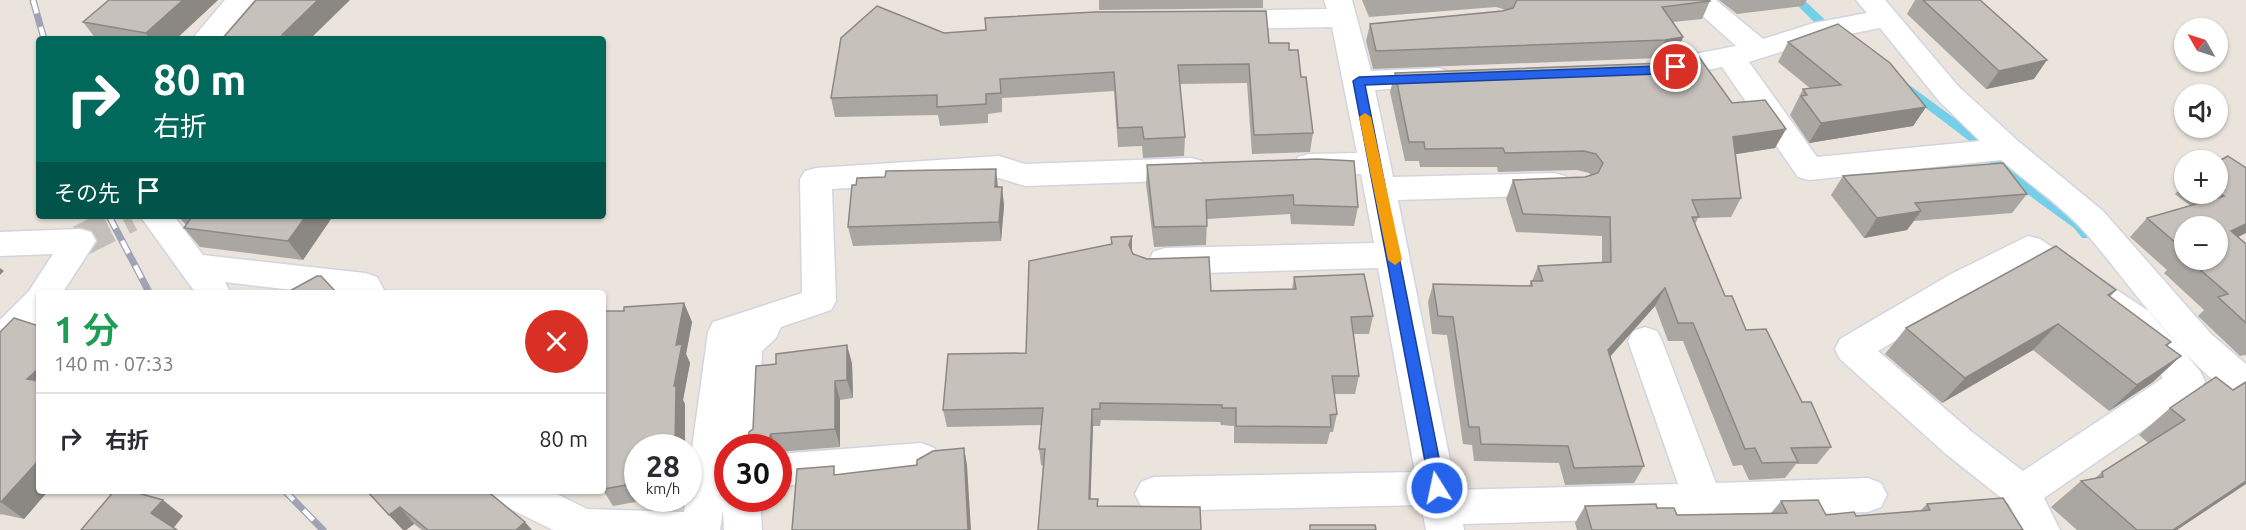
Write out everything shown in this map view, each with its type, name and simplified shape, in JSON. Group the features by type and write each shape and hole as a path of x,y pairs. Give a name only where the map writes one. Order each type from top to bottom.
{"street":[{"path":"209,36 240,0"},
{"path":"1699,0 1758,51"},
{"path":"1634,71 1658,70 1758,51 1824,30 1878,9 1949,94 2000,149 2092,219 2158,312 2187,381 2022,492"},
{"path":"1193,20 1350,19 1376,176 1394,255 1441,509"},
{"path":"1730,57 1809,169 2000,149"},
{"path":"1359,81 1467,77"},
{"path":"1280,166 1376,176 1577,183"},
{"path":"701,530 725,332 819,301 816,178 999,167 1025,175 1222,168"},
{"path":"158,219 211,290"},
{"path":"0,244 80,241 46,290"},
{"path":"2041,530 2022,492 1959,443 1852,349 1963,283 2028,248 2158,312 2246,385"},
{"path":"1147,262 1394,255"},
{"path":"193,266 365,286 367,290"},
{"path":"0,344 36,304"},
{"path":"740,434 745,346 779,314"},
{"path":"1645,341 1702,500"},
{"path":"792,469 921,459"},
{"path":"517,494 584,526 691,530"},
{"path":"1154,494 1441,509 1868,495"},
{"path":"742,512 743,530"}],"building":[{"path":"109,0 183,0 146,33 83,22"},
{"path":"256,0 318,0 282,35 295,36 225,36"},
{"path":"1517,0 1710,1 1662,7 1683,37 1665,40 1376,51 1370,24 1502,11 1513,8"},
{"path":"1923,0 1980,0 2047,60 1999,71"},
{"path":"877,6 944,33 986,30 985,18 1095,12 1266,11 1269,43 1289,43 1289,50 1298,50 1301,77 1306,77 1313,133 1254,135 1249,64 1178,65 1185,137 1144,139 1142,127 1118,128 1114,72 1000,79 1001,93 986,94 986,104 937,107 937,95 831,98 841,38"},
{"path":"1838,24 1890,63 1926,107 1821,123 1801,96 1807,95 1803,89 1841,85 1788,42"},
{"path":"1699,57 1732,103 1765,100 1786,129 1733,137 1741,198 1692,200 1699,217 1692,217 1725,296 1732,296 1746,330 1766,329 1802,402 1811,402 1831,447 1791,448 1798,462 1762,463 1755,448 1745,449 1693,323 1678,323 1665,288 1608,350 1644,466 1574,468 1568,446 1481,444 1479,427 1469,427 1453,317 1438,316 1433,284 1532,286 1531,281 1543,281 1538,266 1611,262 1610,217 1523,214 1513,180 1585,177 1598,173 1603,163 1596,154 1584,151 1505,153 1503,148 1425,149 1424,142 1409,142 1395,73 1666,63"},
{"path":"2228,156 2246,168 2246,224 2231,231 2246,244 2246,323 2218,297 2228,294 2200,270 2228,270 2228,216 2174,216 2174,241 2147,218 2196,204 2228,204"},
{"path":"1317,159 1354,161 1358,207 1294,205 1293,195 1206,200 1207,226 1154,227 1147,165"},
{"path":"2003,163 2027,194 1915,203 1921,211 1877,218 1843,176"},
{"path":"996,169 995,187 1002,187 999,222 848,227 852,185 856,185 857,178 885,177 886,171"},
{"path":"190,219 304,219 288,241 184,228"},
{"path":"1132,236 1129,245 1133,254 1147,259 1209,257 1211,291 1296,289 1294,277 1364,274 1373,316 1351,317 1359,376 1332,376 1337,414 1330,415 1331,427 1236,426 1236,408 1222,408 1222,405 1100,403 1100,409 1092,409 1089,499 1098,499 1097,506 1200,507 1201,530 1038,530 1045,449 1039,449 1043,408 943,410 948,354 1026,353 1029,261 1112,244 1111,237"},
{"path":"2056,246 2116,290 2108,295 2171,342 2166,345 2181,356 2137,385 2058,324 1965,378 1906,328"},
{"path":"321,276 334,290 292,290"},
{"path":"684,303 676,345 682,344 674,386 676,386 675,434 624,434 624,485 606,488 606,311 624,311 624,307"},
{"path":"14,318 36,325 36,371 27,379 36,380 36,463 1,502 0,502 0,332"},
{"path":"847,345 847,380 835,381 835,429 749,434 753,429 756,366 776,364 776,354"},
{"path":"2216,377 2233,390 2246,382 2246,481 2173,530 2137,530 2081,481 2103,477 2102,472 2185,420 2170,408"},
{"path":"964,448 968,530 792,530 797,469 834,466 834,475 917,465 917,460 933,451"},
{"path":"112,494 141,494 163,500 151,513 177,530 81,530"},
{"path":"370,494 491,494 525,522 516,530 428,530 400,507 389,515"},
{"path":"2003,498 2023,530 1592,530 1585,506 1656,504 1657,508 1674,508 1677,515 1787,513 1781,501 1818,500 1826,515 1854,512 1856,516 1930,510 1927,504"},
{"path":"1310,525 1375,525 1376,530 1310,530"}],"waterway":[{"path":"1798,0 1833,34"},
{"path":"1897,80 1972,137 2008,174 2079,225 2087,234"}],"tunnel":[{"path":"80,241 124,219"}],"railway":[{"path":"33,0 43,36"},
{"path":"111,219 148,290"},
{"path":"288,494 323,530"}],"slow traffic":[{"path":"1365,117 1395,260"}],"route":[{"path":"1437,488 1359,81 1658,70 1676,67"}]}
